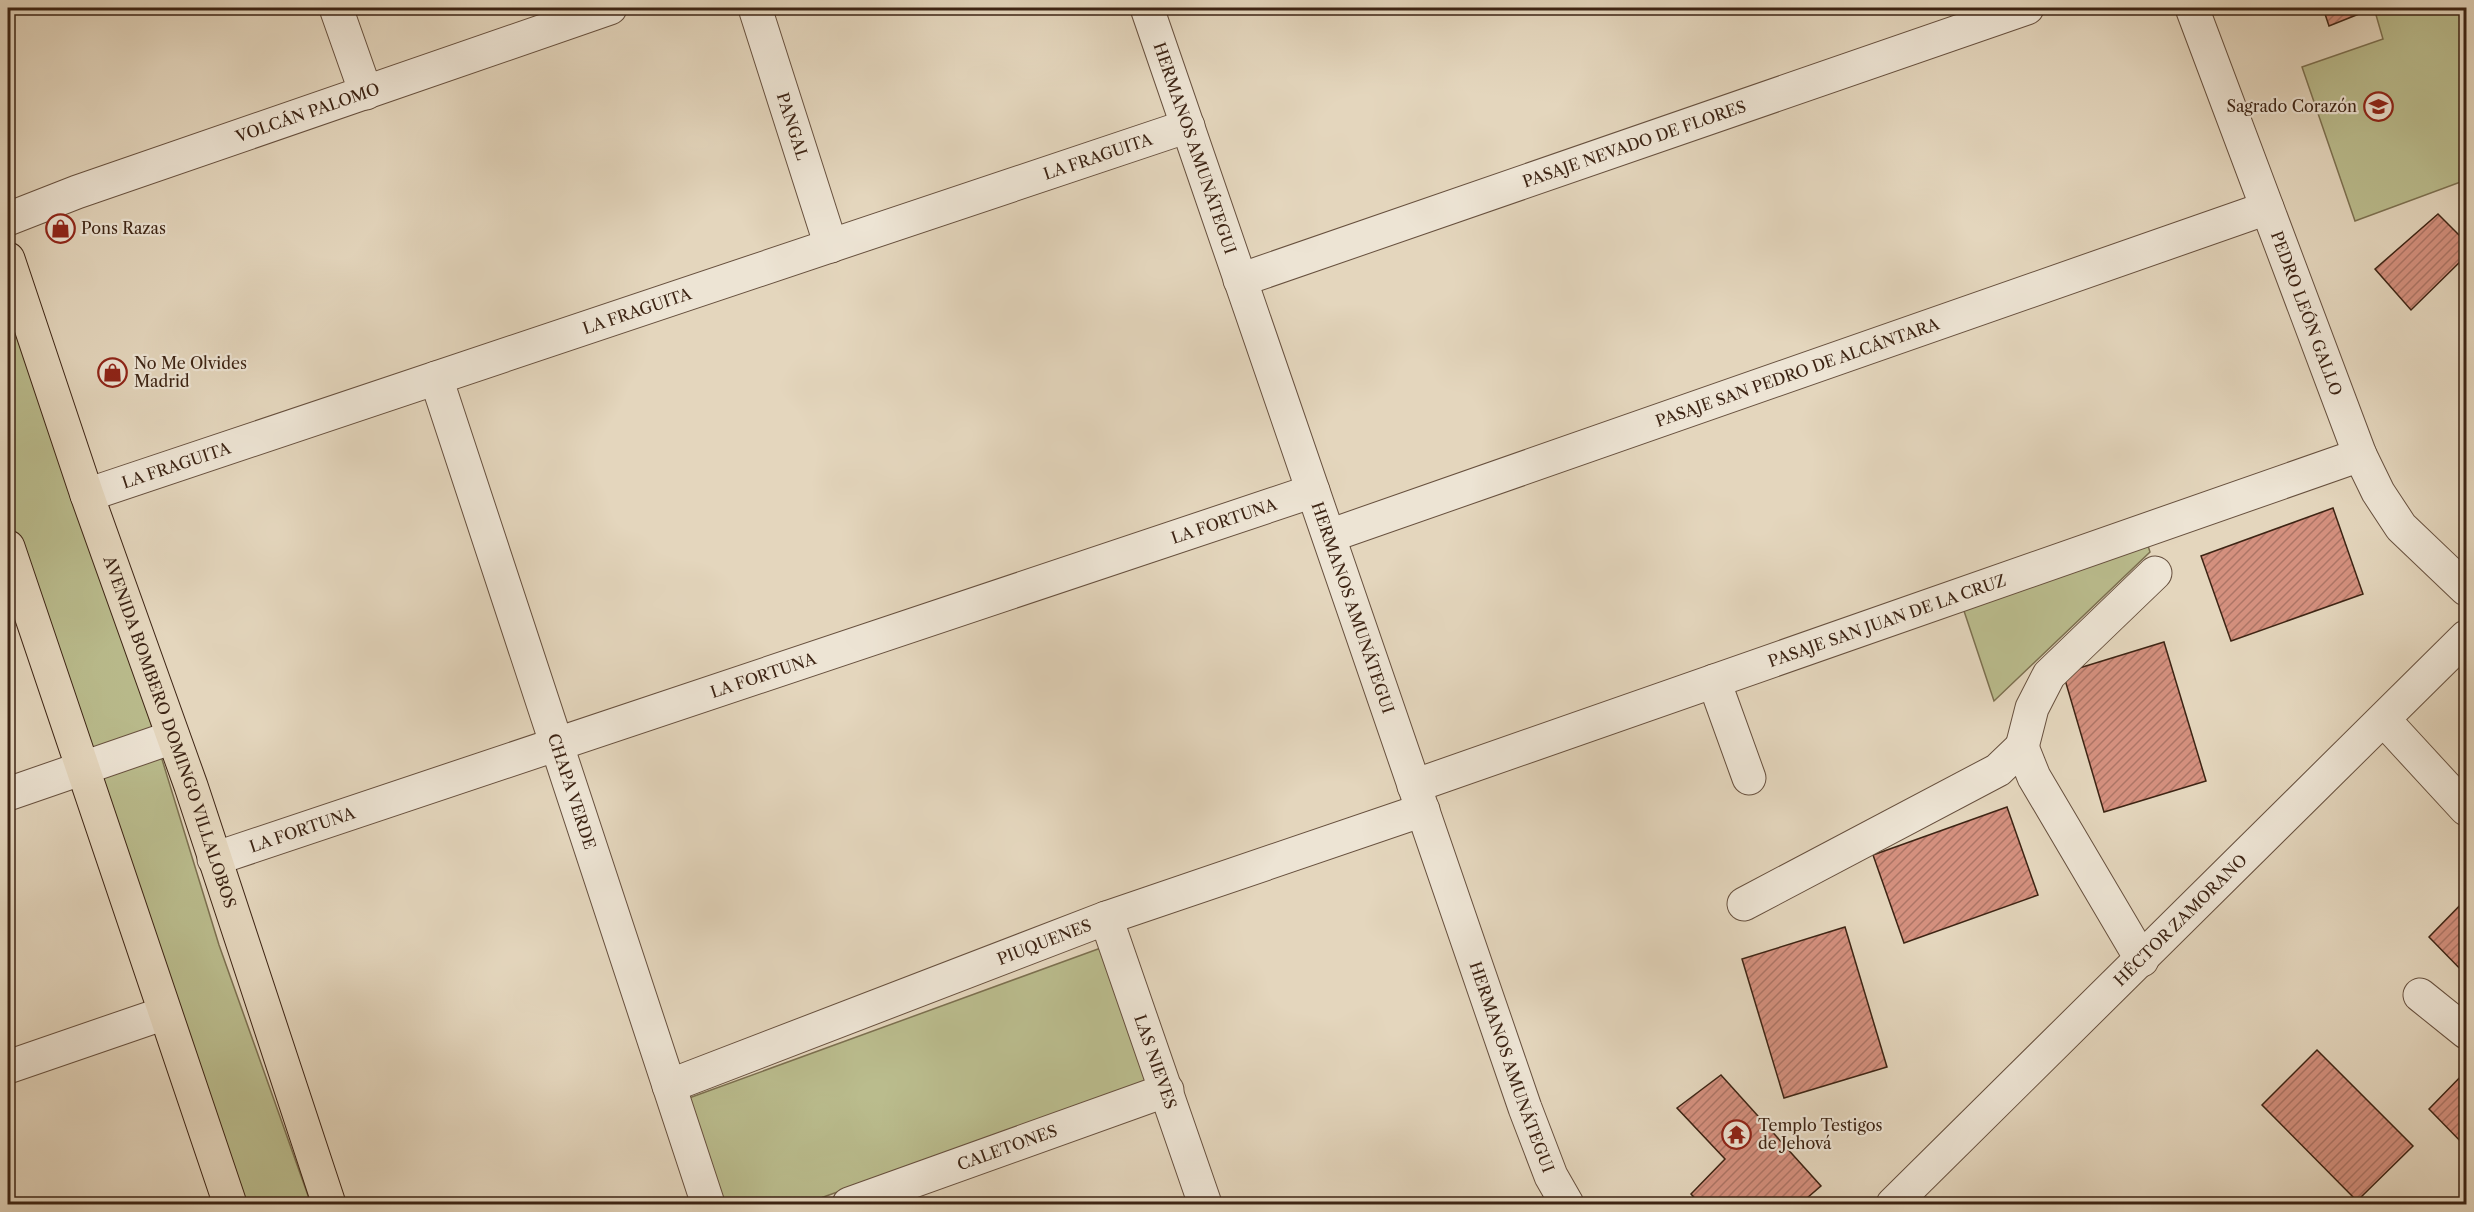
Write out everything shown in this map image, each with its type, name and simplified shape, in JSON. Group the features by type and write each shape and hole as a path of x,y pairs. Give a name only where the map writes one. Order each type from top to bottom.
{"main road":[{"name":"AVENIDA BOMBERO DOMINGO VILLALOBOS","path":"8,259 87,495 173,737 329,1204"},
{"path":"8,547 230,1204"}],"street":[{"path":"336,8 366,93"},
{"name":"VOLCÁN PALOMO","path":"8,219 77,192 609,8"},
{"name":"PANGAL","path":"755,8 831,246"},
{"name":"HERMANOS AMUNÁTEGUI","path":"1147,8 1525,1108 1551,1176 1567,1204"},
{"name":"PASAJE NEVADO DE FLORES","path":"1240,280 2027,8"},
{"name":"PEDRO LEÓN GALLO","path":"2192,8 2360,455 2378,492 2401,527 2466,589"},
{"name":"LA FRAGUITA","path":"87,495 1188,126"},
{"name":"PASAJE SAN PEDRO DE ALCÁNTARA","path":"1329,536 2267,208"},
{"name":"CHAPA VERDE","path":"436,378 708,1204"},
{"name":"PASAJE SAN JUAN DE LA CRUZ","path":"1418,798 1714,681 2360,455"},
{"name":"LA FORTUNA","path":"214,859 1313,491"},
{"path":"1744,904 1998,770 2022,747 2032,708 2049,675 2155,573"},
{"name":"HÉCTOR ZAMORANO","path":"1893,1204 2385,721 2466,637"},
{"path":"1714,681 1749,778"},
{"path":"2385,721 2466,809"},
{"path":"8,794 173,737"},
{"path":"2022,747 2034,777 2142,960"},
{"name":"PIUQUENES","path":"669,1086 1418,798"},
{"name":"LAS NIEVES","path":"1106,918 1205,1204"},
{"path":"2420,995 2466,1032"},
{"path":"8,1067 165,1013"},
{"name":"CALETONES","path":"849,1204 1167,1090"}],"green space":[{"name":"Sagrado Corazón","path":"2374,8 2466,8 2466,180 2355,221 2302,67 2383,39"},
{"path":"8,272 87,515 219,945 311,1204 239,1204 8,511"},
{"path":"2146,539 2150,552 1994,701 1962,605"},
{"path":"1109,945 1153,1079 804,1204 724,1204 689,1098"}],"building":[{"path":"2323,8 2374,8 2329,26"},
{"path":"2438,214 2466,242 2466,256 2411,310 2375,269"},
{"path":"2333,508 2363,594 2231,641 2201,556"},
{"path":"2164,642 2206,781 2104,812 2063,673"},
{"path":"2007,807 2038,895 1904,943 1873,855"},
{"path":"2466,899 2466,975 2429,937"},
{"path":"1845,927 1887,1067 1784,1098 1742,959"},
{"path":"2317,1050 2413,1146 2357,1201 2262,1105"},
{"path":"2466,1071 2466,1147 2429,1109"},
{"name":"Templo Testigos de Jehová","path":"1721,1075 1821,1186 1800,1204 1700,1204 1691,1194 1725,1159 1677,1108"}],"place":[{"name":"Sagrado Corazón","path":"2378,106"},
{"name":"Pons Razas","path":"60,228"},
{"name":"No Me Olvides Madrid","path":"113,372"},
{"name":"Templo Testigos de Jehová","path":"1737,1134"}]}
